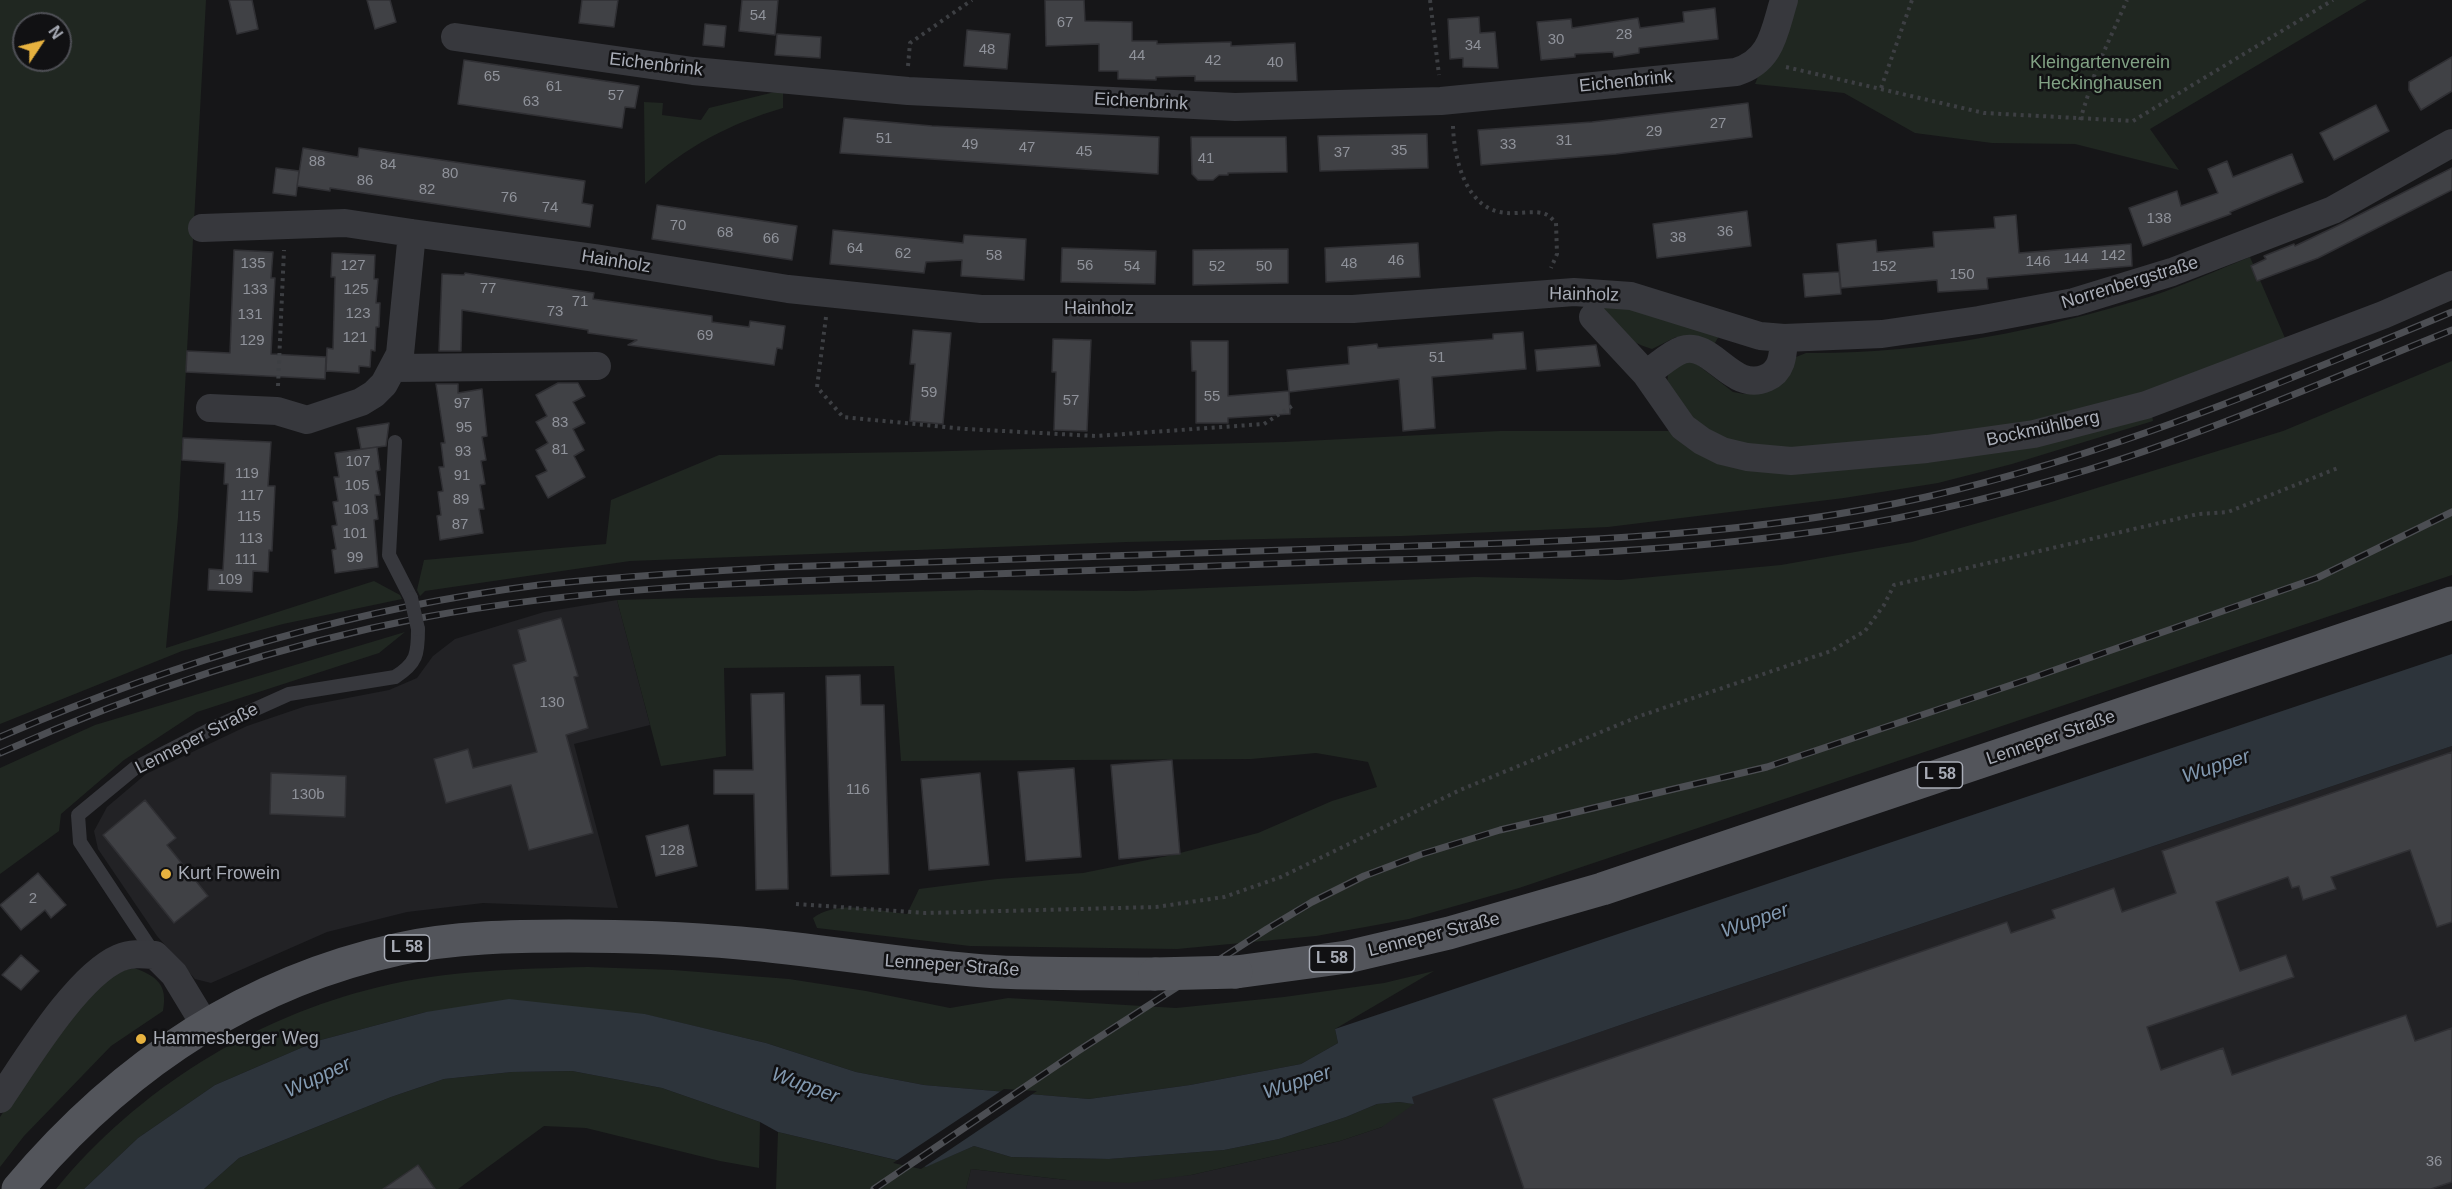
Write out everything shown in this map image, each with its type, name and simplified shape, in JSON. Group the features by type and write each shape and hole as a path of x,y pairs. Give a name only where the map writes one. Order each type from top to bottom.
{"main road":[{"name":"Lenneper Straße","path":"205,1024 267,992 329,968 399,949 460,940 520,936 623,936 741,943 986,971 1155,974 1236,972 1347,957 1449,933 1602,888 2452,603"},
{"name":"L 58","path":"18,1189 43,1159 87,1114 140,1070 205,1024"}],"street":[{"path":"1759,62 1770,44 1784,0"},
{"name":"Eichenbrink","path":"455,38 693,71 908,91 1235,107 1441,100 1736,72 1759,62"},
{"name":"Norrenbergstraße","path":"1784,338 1882,334 1978,320 2074,302 2172,272 2333,210 2452,144"},
{"name":"Hainholz","path":"202,228 345,223 595,258 788,289 981,309 1353,309 1574,292 1631,296 1735,330 1760,336 1784,338"},
{"path":"210,408 277,411 307,420 361,402 382,386 395,368 400,354 412,233"},
{"name":"Bockmühlberg","path":"1593,318 1646,374 1683,427 1702,441 1722,451 1747,457 1791,461 1927,449 2034,434 2146,405 2383,315 2452,285"},
{"path":"1646,374 1682,350 1695,351 1745,381 1755,382 1770,377 1778,370 1783,358 1784,338"},
{"path":"395,368 597,366"},
{"path":"0,1099 52,1022 89,980 117,959 136,953 155,955 174,974 205,1024"}],"lane":[{"name":"Lenneper Straße","path":"155,955 80,842 78,815 135,768 211,729 289,694 395,677 410,668 418,650 418,629 411,598 389,555 395,442"}],"path":[{"path":"908,60 910,43 972,0"},
{"path":"1430,0 1439,76"},
{"path":"1881,88 1912,0"},
{"path":"2080,120 2097,67 2127,0"},
{"path":"1759,62 1984,113 2080,120 2133,121 2333,0"},
{"path":"1453,137 1461,170 1470,192 1485,206 1504,213 1545,213 1556,223 1557,254 1541,294"},
{"path":"278,376 285,224"},
{"path":"823,348 817,387 843,417 966,429 1096,435 1264,424 1293,406"},
{"path":"796,904 936,913 1156,907 1224,897 1281,877 1460,790 1640,716 1832,651 1865,631 1884,605 1894,585 2198,514 2228,512 2338,468"}],"shaded area":[{"path":"617,600 650,725 574,744 618,908 483,903 407,912 327,932 211,983 195,979 157,936 98,849 94,831 107,807 146,774 247,726 306,706 389,690 417,678 433,656 455,639 544,612"},
{"path":"2452,746 2452,1189 966,1189 971,1169 1067,1180 1191,1175 1340,1141 1382,1127 1411,1097"}],"green space":[{"path":"0,0 206,0 178,517 166,648 374,581 400,595 402,599 283,624 182,651 0,724"},
{"name":"Kleingartenverein Heckinghausen","path":"1790,0 2367,0 2150,129 2179,170 2075,144 1992,143 1915,133 1844,93 1755,84"},
{"path":"783,90 783,108 745,121 710,138 676,159 645,184 644,102 663,103 662,115 701,120 709,108"},
{"path":"2250,257 2288,345 2200,378 2036,422 1862,448 1742,448 1695,427 1667,383 1669,368 1677,361 1694,362 1733,392 1761,393 1796,357 1806,353 1938,345 2024,330 2152,296"},
{"path":"1589,302 1619,304 1719,336 1712,348 1676,337 1652,349 1625,336"},
{"path":"2452,361 2452,575 1519,888 1409,919 1316,936 1177,949 970,946 817,928 813,918 834,909 858,908 907,914 919,889 997,879 1083,873 1172,855 1258,833 1332,801 1377,787 1368,762 1316,753 1251,759 901,761 894,666 724,668 726,756 661,766 617,600 979,590 1133,591 1475,577 1620,580 1781,565 1912,542 2051,502 2283,431"},
{"path":"2152,415 2153,421 2012,464 1938,483 1844,498 1608,527 1402,536 1127,542 630,561 425,591 420,596 417,590 424,560 606,544 611,500 719,455 1285,442 1500,431 1676,431 1718,459"},
{"path":"405,632 379,653 197,712 124,760 61,814 59,831 0,874 0,768 95,725"},
{"path":"588,967 673,970 789,979 866,991 950,1008 1008,998 1176,1008 1284,997 1384,983 1434,971 1335,1029 1338,1043 1301,1064 1190,1085 1089,1099 924,1085 856,1072 766,1043 644,1014 426,1012 317,1041 215,1085 138,1138 84,1189 56,1189 123,1119 161,1089 201,1062 243,1038 287,1017 333,1000 405,981 483,971"},
{"path":"134,968 149,974 159,983 164,994 163,1011 111,1046 24,1136 0,1167 0,1117 60,1026 113,973"},
{"path":"572,1071 662,1088 760,1122 759,1168 720,1161 586,1128 544,1126 458,1189 204,1189 239,1158 391,1097 444,1079 512,1072"},
{"path":"1399,1102 1414,1104 1382,1127 1340,1141 1191,1175 1130,1183 1067,1180 971,1169 966,1189 776,1189 778,1132 925,1167 974,1146 1011,1157 1109,1159 1224,1150 1279,1139 1346,1117 1377,1104"}],"water":[{"name":"Wupper","path":"2452,654 2452,746 1658,1012 1412,1097 1414,1104 1399,1102 1377,1104 1346,1117 1279,1139 1224,1150 1109,1159 1011,1157 974,1146 926,1167 778,1132 760,1122 662,1088 572,1071 512,1072 444,1079 391,1097 239,1158 204,1189 84,1189 138,1138 215,1085 317,1041 426,1012 509,999 645,1014 766,1043 856,1072 924,1085 1089,1099 1190,1085 1301,1064 1338,1043 1335,1029"}],"pier":[{"path":"1004,1089 1037,1091 921,1169 893,1163"}],"building":[{"path":"229,0 252,0 258,29 237,34"},
{"path":"367,0 390,0 396,22 375,29"},
{"path":"582,0 618,0 614,27 579,23"},
{"path":"742,0 778,0 775,35 739,31"},
{"path":"1045,0 1084,0 1085,21 1132,22 1132,41 1157,41 1157,44 1231,42 1231,46 1295,43 1297,81 1195,81 1195,76 1156,77 1156,80 1118,79 1118,71 1099,71 1099,44 1046,46"},
{"path":"1715,8 1718,39 1639,48 1639,53 1614,57 1613,52 1575,54 1575,57 1541,60 1537,22 1571,19 1572,28 1638,18 1640,28 1684,22 1683,12"},
{"path":"1479,17 1480,33 1495,32 1498,68 1463,67 1463,58 1450,59 1448,19"},
{"path":"705,24 726,26 724,47 703,45"},
{"path":"967,30 1010,34 1007,69 964,66"},
{"path":"777,34 821,37 820,58 775,55"},
{"path":"2452,57 2452,91 2421,110 2409,90 2409,82"},
{"path":"464,60 639,86 635,108 625,107 622,128 458,104"},
{"path":"1748,103 1752,137 1616,154 1481,165 1478,130 1592,122"},
{"path":"2376,105 2389,131 2334,160 2320,133"},
{"path":"844,118 932,126 1159,137 1158,174 840,153"},
{"path":"1427,134 1428,168 1320,171 1318,136"},
{"path":"1191,137 1286,137 1287,172 1228,173 1228,175 1219,175 1213,180 1198,180 1192,174"},
{"path":"303,148 358,157 359,148 585,181 582,203 593,205 590,227 330,188 330,191 297,186"},
{"path":"2292,154 2303,182 2230,212 2231,214 2143,246 2129,208 2177,191 2181,206 2218,193 2208,169 2227,161 2233,177"},
{"path":"276,168 299,171 296,196 273,193"},
{"path":"2452,168 2452,190 2318,258 2257,281 2251,266 2266,259 2264,256 2294,244 2295,246"},
{"path":"657,205 797,226 792,260 652,239"},
{"path":"1747,211 1751,246 1657,258 1653,224"},
{"path":"2016,215 2019,253 2131,244 2132,266 1987,278 1988,289 1938,292 1937,280 1841,288 1837,244 1876,240 1877,252 1934,247 1933,232 1995,228 1994,217"},
{"path":"833,230 963,243 964,235 1026,239 1024,280 961,276 962,260 926,262 924,273 830,264"},
{"path":"1418,243 1420,277 1326,282 1325,248"},
{"path":"1062,248 1156,251 1155,284 1061,282"},
{"path":"1288,249 1288,283 1193,285 1193,250"},
{"path":"234,250 273,252 271,278 275,278 271,354 326,357 325,379 186,372 187,351 230,353"},
{"path":"332,253 375,255 374,279 378,279 376,303 380,303 379,327 376,327 375,351 371,350 370,367 359,366 359,373 326,371 327,348 333,349 335,277 331,277"},
{"path":"1839,272 1841,294 1805,297 1803,274"},
{"path":"465,273 594,293 593,299 712,316 712,322 749,327 750,321 785,326 782,349 777,348 774,365 628,345 637,340 462,310 461,351 439,351 442,274 464,275"},
{"path":"913,330 951,333 943,424 910,421 915,364 910,364"},
{"path":"1523,332 1526,369 1432,377 1435,428 1403,431 1399,379 1289,392 1287,370 1349,364 1348,347 1377,344 1378,348 1493,339 1493,334"},
{"path":"1053,339 1091,340 1087,431 1054,430 1056,372 1052,372"},
{"path":"1191,341 1228,341 1228,396 1289,391 1290,414 1228,418 1228,423 1196,423 1196,371 1192,371"},
{"path":"1596,345 1600,366 1537,371 1535,350"},
{"path":"558,383 578,383 585,396 573,402 585,423 573,429 584,450 574,456 585,477 548,498 536,476 547,471 536,450 548,443 536,422 547,416 536,395"},
{"path":"436,384 458,384 458,393 482,389 487,436 482,437 486,460 481,461 485,484 480,485 484,509 479,509 483,533 440,540 437,516 441,515 438,492 443,491 439,467 444,467 441,443 445,443"},
{"path":"389,423 386,446 361,449 357,428"},
{"path":"183,438 271,442 268,486 275,486 272,551 269,550 268,572 253,571 252,592 208,590 209,569 223,570 228,484 224,484 225,463 182,460"},
{"path":"377,447 380,470 376,471 380,495 375,495 378,519 374,520 378,567 335,573 332,550 336,549 332,526 337,525 333,502 338,501 334,477 339,477 335,453"},
{"path":"561,618 578,676 574,677 588,728 566,735 593,833 529,850 511,785 446,803 434,759 468,749 473,768 537,752 513,665 526,661 518,630"},
{"path":"860,675 861,705 884,705 889,874 831,876 826,676"},
{"path":"784,693 788,889 756,890 754,794 714,794 714,770 753,770 751,694"},
{"path":"2452,752 2452,922 2437,927 2410,850 2331,877 2336,889 2303,900 2299,886 2292,888 2288,877 2216,902 2240,971 2286,955 2294,977 2147,1027 2161,1070 2223,1048 2232,1075 2406,1015 2415,1041 2452,1028 2452,1182 2431,1189 1524,1189 1493,1099 2007,922 2011,933 2055,918 2052,910 2114,888 2122,912 2176,893 2162,851"},
{"path":"1172,760 1180,854 1119,859 1111,765"},
{"path":"1074,768 1081,857 1026,861 1018,772"},
{"path":"271,773 346,776 345,817 270,814"},
{"path":"980,773 989,865 929,870 921,779"},
{"path":"145,800 176,838 167,845 208,896 174,923 103,835"},
{"path":"688,825 697,866 656,876 646,836"},
{"path":"38,873 66,905 51,918 45,910 21,930 0,905"},
{"path":"21,955 39,971 21,990 2,975"},
{"path":"418,1165 435,1189 383,1189"}],"railway":[{"path":"0,737 131,685 264,642 400,608 539,585 779,567 1564,541 1710,530 1854,511 1926,497 1994,480 2128,439 2258,391 2452,312"},
{"path":"0,753 154,691 312,642 420,618 541,600 664,588 786,581 1626,551 1736,541 1866,524 2014,491 2133,455 2271,404 2452,330"},
{"path":"874,1189 1078,1051 1267,929 1312,902 1364,876 1422,854 1500,830 1767,767 2029,679 2317,578 2452,512"}],"place":[{"name":"Kurt Frowein","path":"166,874"},
{"name":"Hammesberger Weg","path":"141,1039"}]}
